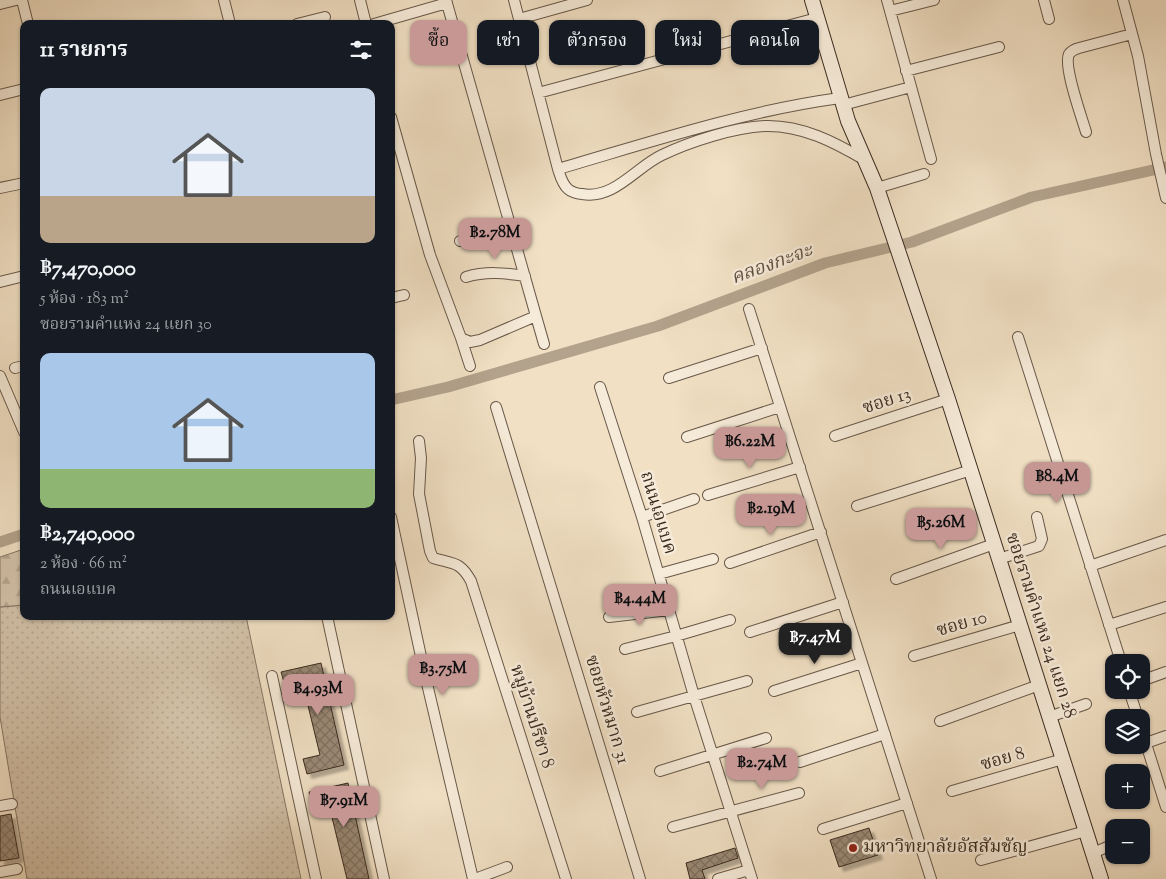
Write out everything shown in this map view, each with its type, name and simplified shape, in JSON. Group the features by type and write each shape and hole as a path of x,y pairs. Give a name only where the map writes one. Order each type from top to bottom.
{"street":[{"path":"0,4 16,0"},
{"path":"22,0 27,20"},
{"path":"224,0 229,20"},
{"path":"360,0 365,20"},
{"path":"514,0 558,169 562,181 568,189 576,193 585,195 598,194 625,181 659,156 707,138 764,126 782,127 821,136 866,160"},
{"path":"519,19 587,0"},
{"name":"ซอยรามคำแหง 24 แยก 28","path":"812,0 842,102 877,188 948,399 1101,879"},
{"path":"887,0 930,159"},
{"path":"890,11 934,0"},
{"path":"1044,0 1049,19"},
{"path":"1123,0 1138,56 1161,183 1166,198"},
{"path":"387,20 446,2 544,344"},
{"path":"313,20 325,17"},
{"path":"538,93 817,18"},
{"path":"1086,132 1068,68 1068,56 1072,51 1079,48 1132,34"},
{"path":"906,71 998,47"},
{"path":"558,169 697,128 803,103 842,102 910,86"},
{"path":"0,95 20,90"},
{"path":"778,109 782,127"},
{"path":"395,131 430,255 470,366"},
{"path":"653,142 659,156"},
{"path":"877,188 924,174"},
{"path":"0,188 20,184"},
{"path":"460,241 511,229"},
{"path":"466,276 490,273 525,276"},
{"path":"0,282 20,277"},
{"path":"395,297 404,295"},
{"path":"749,308 931,879"},
{"path":"460,338 470,342 480,340 536,316"},
{"path":"1018,337 1118,654"},
{"path":"669,378 762,348"},
{"path":"0,376 20,423"},
{"name":"ถนนเอแบค","path":"600,386 642,517 694,696 750,874"},
{"name":"ซอย 13","path":"835,436 948,399"},
{"name":"ซอยหัวหมาก 31","path":"496,407 640,879"},
{"path":"687,437 780,407"},
{"name":"หมู่บ้านปรีชา 8","path":"419,441 421,458 419,494 430,551 433,558 458,564 465,570 471,581 566,879"},
{"path":"708,495 800,467"},
{"path":"857,506 971,470"},
{"path":"642,517 694,499"},
{"path":"999,559 1039,546 1042,539 1037,517"},
{"path":"730,563 821,532"},
{"path":"395,536 425,675 474,879 507,867"},
{"path":"1090,566 1166,540"},
{"path":"896,579 994,544"},
{"path":"659,574 713,559"},
{"path":"750,632 843,602"},
{"path":"1109,625 1166,607"},
{"path":"609,617 669,610"},
{"path":"328,620 384,879"},
{"path":"625,649 730,620"},
{"name":"ซอย 10","path":"914,656 1020,625"},
{"path":"774,691 862,663"},
{"path":"1150,678 1166,672"},
{"path":"272,676 316,879"},
{"path":"637,712 747,681"},
{"path":"940,721 1039,685"},
{"path":"1049,717 1086,704"},
{"path":"800,762 885,734"},
{"path":"1150,741 1166,736"},
{"path":"660,771 766,738"},
{"path":"1150,754 1166,805"},
{"name":"ซอย 8","path":"952,791 1063,759"},
{"path":"673,827 799,794"},
{"path":"823,830 907,803"},
{"path":"0,806 12,804"},
{"path":"981,860 1086,831"},
{"path":"1093,853 1105,848"},
{"path":"0,872 17,869"},
{"path":"718,879 750,874"}],"green space":[{"path":"20,550 20,605 0,607 0,557"},
{"path":"20,605 20,620 247,620 301,879 27,879 0,717 0,607"}],"building":[{"path":"321,663 344,765 307,774 303,759 320,755 303,685 286,689 281,672"},
{"path":"348,783 369,879 347,879 329,805 314,808 309,792"},
{"path":"11,814 19,858 0,861 0,816"},
{"path":"869,828 878,855 839,867 830,840"},
{"path":"735,848 738,858 702,870 705,879 690,879 686,863"}],"waterway":[{"name":"คลองกะจะ","path":"395,399 448,387 658,326 825,263 912,242 1032,197 1166,167"},
{"name":"คลองกะจะ","path":"0,542 20,535"}],"place":[{"name":"มหาวิทยาลัยอัสสัมชัญ","path":"853,848"}]}
